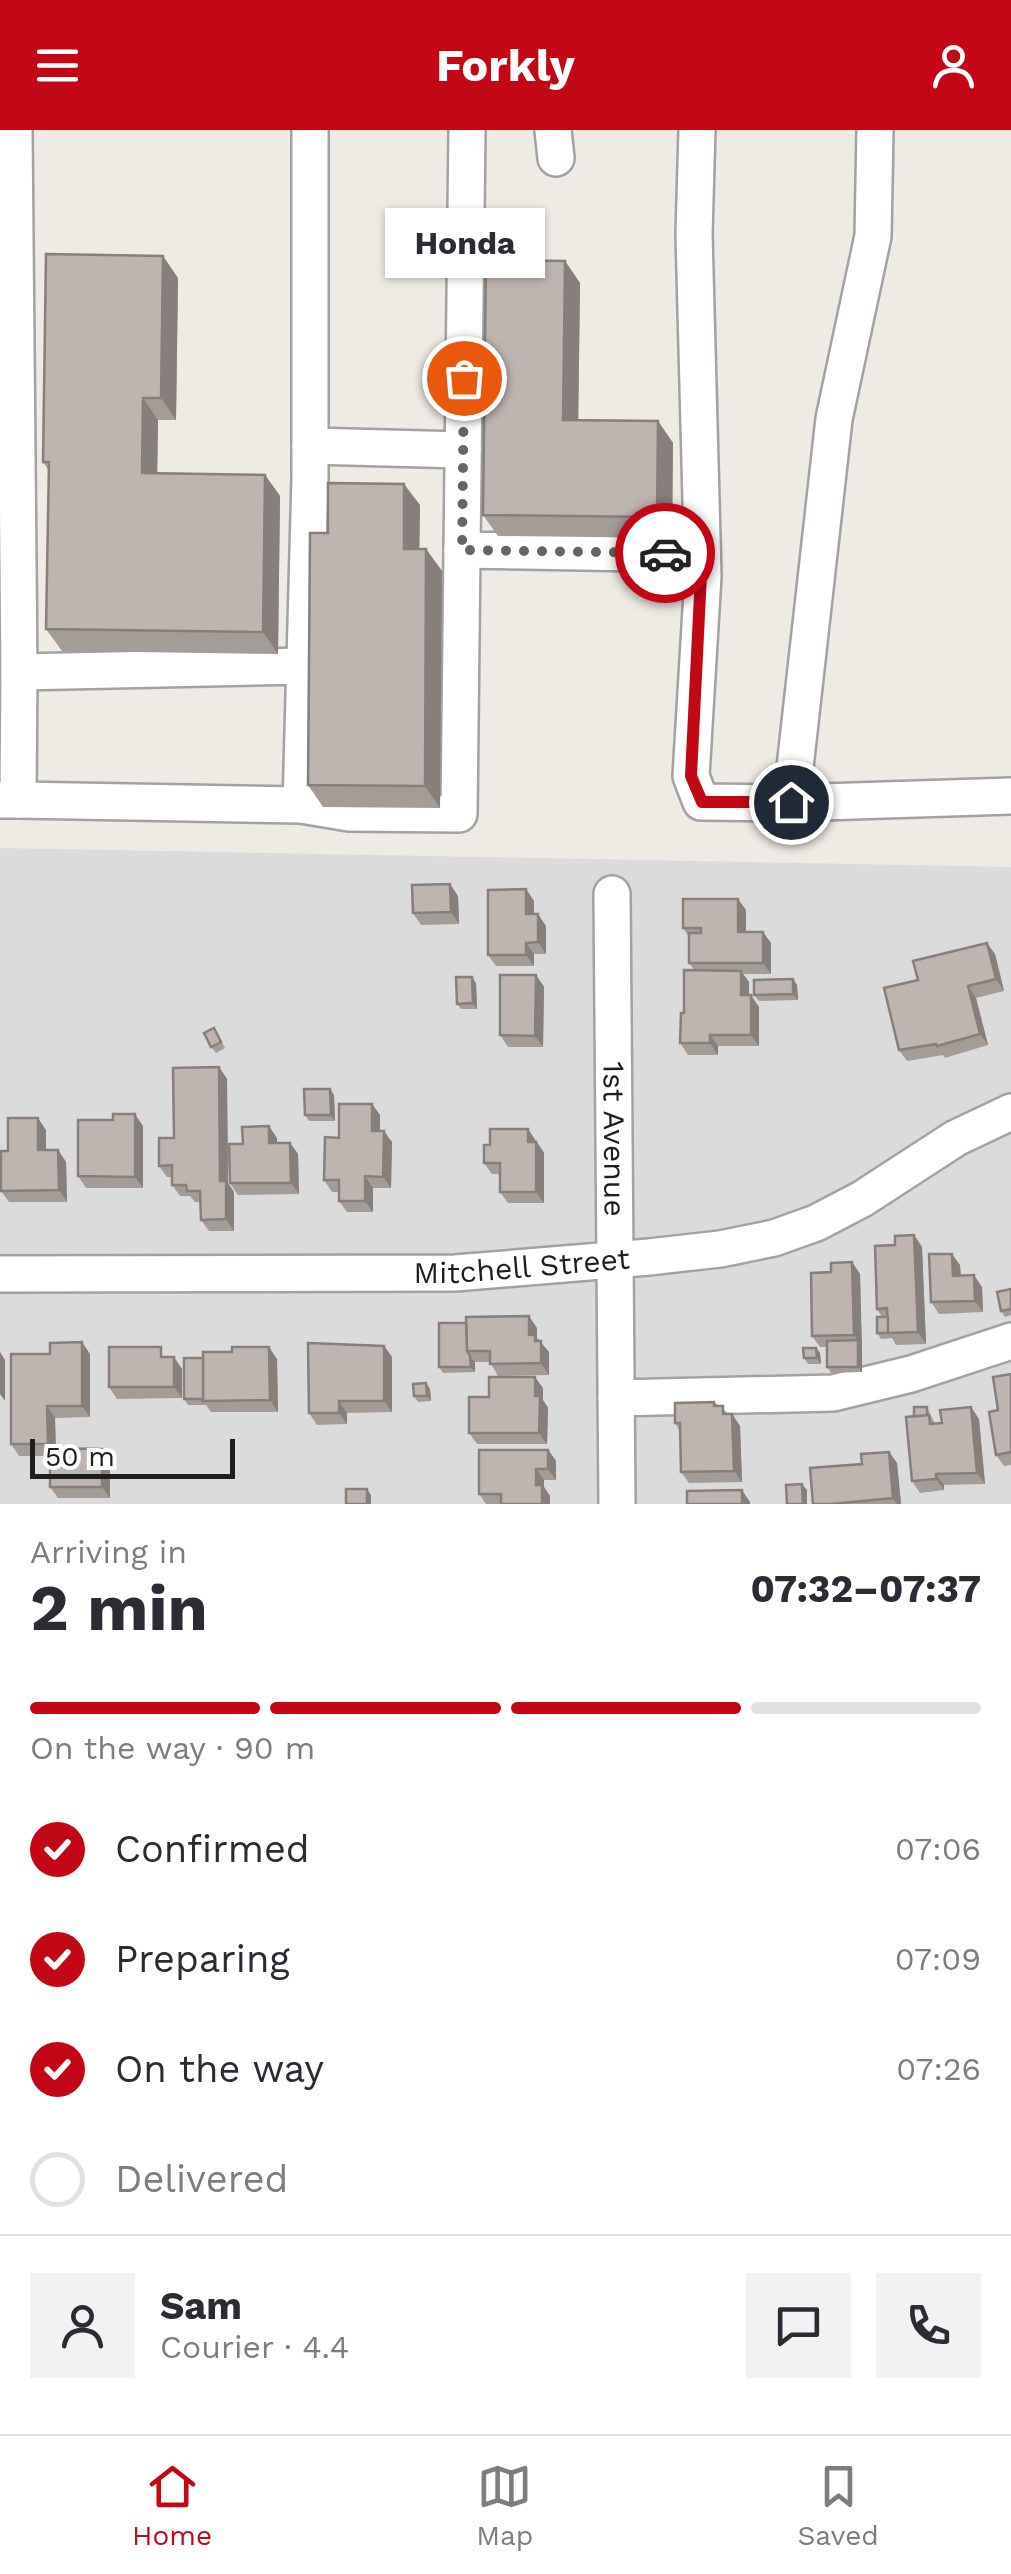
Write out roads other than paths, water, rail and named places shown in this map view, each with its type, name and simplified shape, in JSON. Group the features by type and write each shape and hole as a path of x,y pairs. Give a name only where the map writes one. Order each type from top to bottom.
{"street":[{"path":"14,130 8,450 20,672 9,800 300,805 350,813 459,814 467,130"},
{"path":"300,805 310,446 310,130"},
{"path":"697,130 694,234 702,554 691,776 702,802 1011,796"},
{"path":"791,802 834,419 873,236 875,130"},
{"path":"310,446 463,450"},
{"path":"462,550 702,554"},
{"path":"20,672 304,666"},
{"name":"1st Avenue","path":"612,894 617,1504"},
{"name":"Mitchell Street","path":"0,1274 413,1274 720,1249 792,1233 839,1212 956,1138 1011,1112"},
{"path":"616,1398 832,1393 925,1370 1011,1341"}],"place":[{"name":"Honda","path":"464,378"}]}
